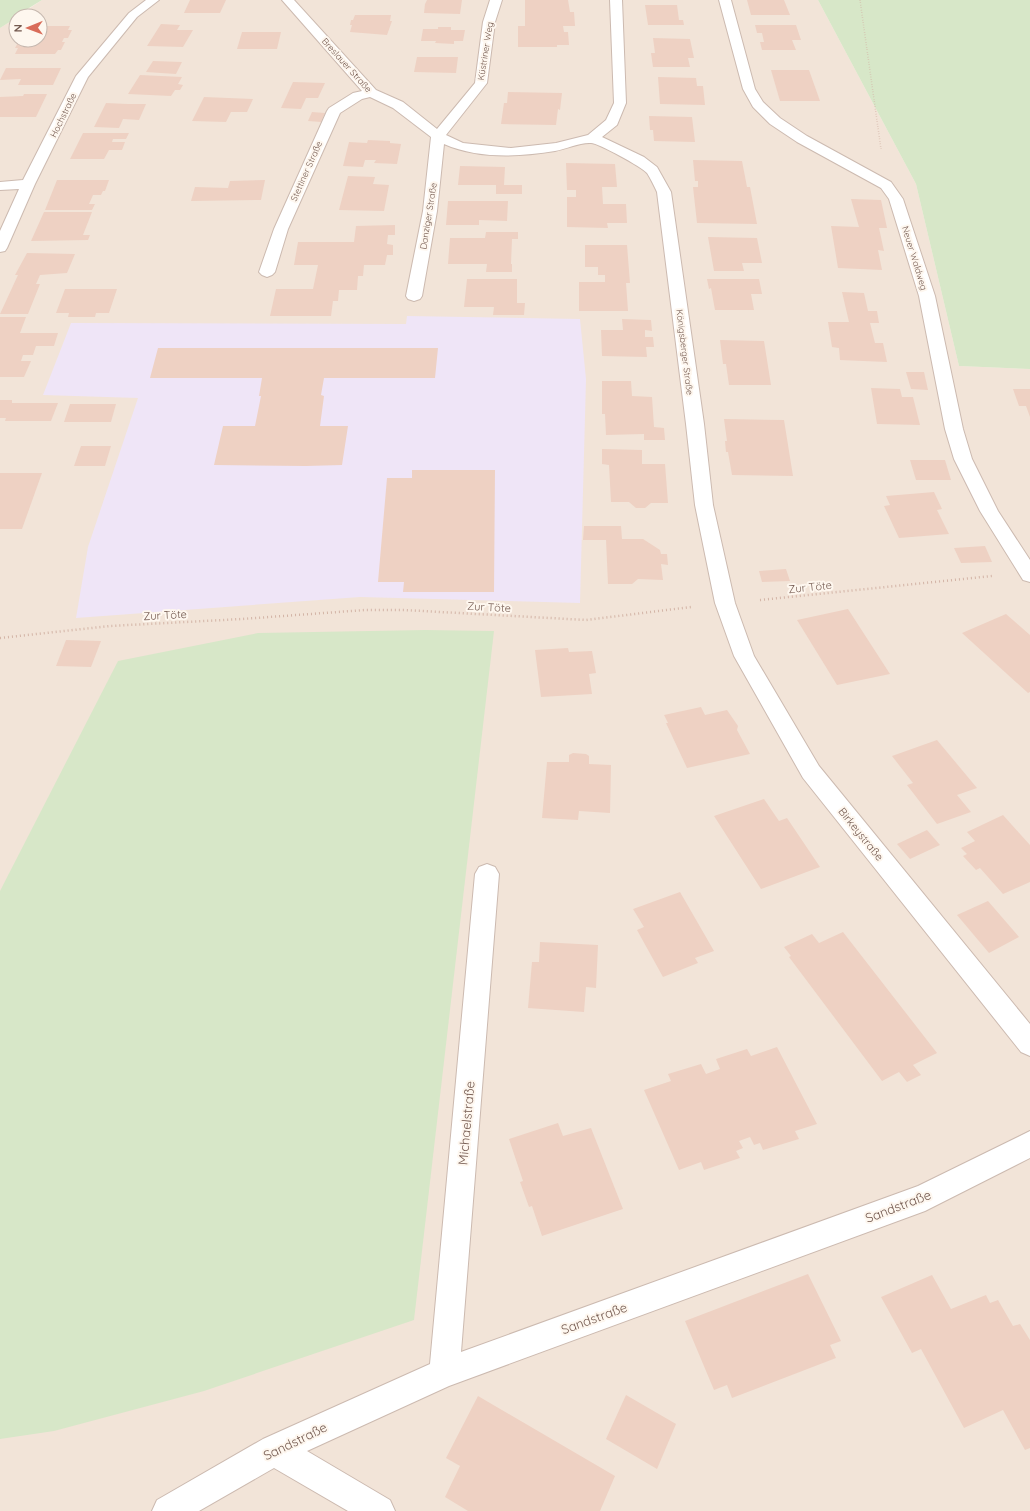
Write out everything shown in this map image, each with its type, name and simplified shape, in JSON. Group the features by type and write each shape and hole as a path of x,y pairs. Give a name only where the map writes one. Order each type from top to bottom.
{"street":[{"name":"Hochstraße","path":"0,248 28,184 82,76 133,16 153,0"},
{"name":"Breslauer Straße","path":"288,0 371,93 406,109 438,136 460,146 483,150 511,152 556,148 593,138 612,122 620,103 616,0"},
{"name":"Küstriner Weg","path":"438,136 481,83 489,22 496,0"},
{"name":"Neuer Waldweg","path":"725,0 749,89 758,104 775,121 802,139 886,185 896,199 927,296 954,429 963,459 989,511 1030,575"},
{"name":"Stettiner Straße","path":"267,272 281,229 334,111 358,96 371,93"},
{"name":"Danziger Straße","path":"414,296 430,211 438,136"},
{"name":"Königsberger Straße","path":"593,138 639,160 652,170 664,192 695,424 704,505 725,603"},
{"path":"0,186 28,184"},
{"name":"Birkeystraße","path":"725,603 744,656 811,772 1030,1044"},
{"name":"Michaelstraße","path":"444,1373 487,874"},
{"name":"Sandstraße","path":"168,1511 274,1450 444,1373 925,1197 1030,1144"},
{"path":"274,1450 379,1511"}],"path":[{"path":"860,0 886,185"},
{"name":"Zur Töte","path":"0,638 110,626 242,619 365,610 404,610 586,620 725,603 977,578"}],"shaded area":[{"path":"42,0 818,0 916,184 959,366 1030,369 1030,1511 0,1511 0,28 8,23 8,48 48,48 48,8 30,8"},
{"path":"407,316 580,319 586,379 580,603 360,597 76,618 88,547 138,398 43,395 71,323 406,324"}],"green space":[{"path":"0,0 42,0 29,8 8,8 8,23 0,28"},
{"path":"818,0 1030,0 1030,369 959,366 916,184"},
{"path":"425,630 494,631 414,1320 204,1391 54,1431 0,1439 0,891 118,661 258,633"}],"building":[{"path":"190,0 226,0 220,13 184,13"},
{"path":"427,0 462,0 460,14 424,13"},
{"path":"525,0 568,0 570,12 574,12 575,26 563,26 564,32 568,32 569,45 557,45 557,47 518,47 518,26 525,26"},
{"path":"747,0 784,0 790,15 751,15"},
{"path":"645,5 677,5 679,20 683,20 684,25 648,25"},
{"path":"355,15 391,15 390,21 392,21 387,35 350,32 352,25 350,25 351,20 353,20"},
{"path":"161,24 180,25 177,30 193,30 183,47 147,46"},
{"path":"755,25 796,25 801,40 792,40 796,50 762,50 760,42 764,42 762,33 757,33"},
{"path":"48,26 70,26 68,30 72,30 68,38 64,38 62,42 65,42 61,50 58,50 55,54 15,54 18,48 48,48"},
{"path":"438,27 451,27 451,30 465,30 463,41 454,41 454,44 435,43 436,41 421,41 423,29 438,29"},
{"path":"242,32 281,32 277,49 237,49"},
{"path":"653,38 690,39 694,58 688,58 690,67 653,67 651,53 655,53"},
{"path":"417,57 458,57 456,73 414,72"},
{"path":"153,61 182,62 176,74 146,72"},
{"path":"6,68 61,68 53,85 18,85 21,79 0,80"},
{"path":"771,70 809,70 820,101 780,101"},
{"path":"140,75 182,77 178,84 183,85 180,90 175,90 171,96 128,94"},
{"path":"658,77 696,78 697,86 703,86 705,105 660,104"},
{"path":"293,82 325,83 318,98 306,98 301,109 281,108"},
{"path":"508,92 562,93 556,125 501,124 504,103 507,103"},
{"path":"24,94 47,94 36,117 0,117 0,97 23,96"},
{"path":"204,97 253,99 247,112 231,112 226,122 192,121"},
{"path":"106,103 146,104 139,120 123,119 119,128 94,127"},
{"path":"312,112 325,113 321,122 308,121"},
{"path":"649,116 692,117 695,142 654,141 653,130 650,130"},
{"path":"83,133 129,133 126,139 113,139 112,142 125,142 122,150 109,150 104,159 70,159"},
{"path":"368,140 390,141 390,143 401,144 397,164 374,163 376,160 365,160 363,167 343,166 349,142 367,143"},
{"path":"693,160 742,161 747,187 750,187 757,224 697,223 693,187 698,187 698,181 695,181"},
{"path":"566,163 615,164 617,187 602,187 603,204 626,204 627,223 607,223 608,228 567,227 567,197 576,197 576,190 567,190"},
{"path":"460,166 505,167 504,185 522,185 522,194 496,194 496,185 458,185"},
{"path":"348,176 375,177 373,184 389,185 384,211 339,210"},
{"path":"57,180 109,180 105,191 103,191 101,195 93,195 89,204 95,204 92,210 45,210"},
{"path":"265,180 261,200 191,201 195,187 228,188 230,181"},
{"path":"851,199 881,200 887,228 879,228 884,251 878,250 882,270 838,268 831,226 859,227"},
{"path":"448,201 508,201 507,221 479,220 479,225 446,225"},
{"path":"44,212 92,212 83,235 90,235 88,240 31,241"},
{"path":"395,225 395,235 388,235 387,244 393,245 393,255 387,255 385,265 364,265 363,276 358,276 357,290 339,290 338,301 333,301 331,316 270,316 276,289 313,289 318,265 294,265 298,242 354,242 356,226"},
{"path":"486,232 518,232 518,239 512,239 512,272 486,272 487,264 448,264 450,238 485,238"},
{"path":"708,237 757,238 762,263 742,263 744,271 714,271"},
{"path":"585,245 627,245 630,283 626,283 628,311 579,311 579,282 605,282 605,275 598,275 598,267 585,267"},
{"path":"27,253 75,254 67,273 40,275 36,284 40,284 28,314 0,314 18,275 15,275"},
{"path":"467,279 517,279 517,303 525,303 524,315 493,315 494,307 464,307"},
{"path":"707,279 759,279 762,294 751,294 754,310 715,310 711,288 709,289"},
{"path":"65,289 117,289 109,313 96,313 95,317 68,317 69,313 56,313"},
{"path":"842,292 864,293 868,311 877,311 879,323 870,323 875,343 883,343 887,362 840,360 839,348 832,347 828,322 849,322"},
{"path":"0,317 26,317 20,333 58,333 54,346 36,346 33,355 23,355 21,361 31,361 24,377 0,377"},
{"path":"622,319 651,320 652,331 645,330 645,337 653,337 654,347 646,347 647,357 602,356 601,330 623,330"},
{"path":"720,340 764,341 771,385 729,385 726,364 723,364"},
{"path":"158,348 438,348 435,378 324,378 321,395 324,396 320,426 348,426 342,465 306,466 214,465 223,426 255,426 261,396 259,396 262,378 150,378"},
{"path":"906,372 924,372 928,390 911,389"},
{"path":"602,381 631,381 632,396 652,397 654,427 664,428 665,440 644,440 644,434 606,435 605,414 602,414"},
{"path":"871,388 900,389 902,397 913,397 920,425 877,424"},
{"path":"1013,389 1030,389 1030,417 1026,406 1019,406"},
{"path":"0,400 12,400 12,403 58,403 51,421 5,421 6,418 0,418"},
{"path":"70,404 116,404 111,422 64,422"},
{"path":"724,419 784,420 793,476 732,475 728,452 726,452 725,441 727,441"},
{"path":"81,446 111,446 105,466 74,466"},
{"path":"602,449 642,450 642,464 665,464 668,503 651,503 645,508 636,508 629,502 611,502 609,465 602,464"},
{"path":"910,460 945,460 951,480 916,480"},
{"path":"412,470 495,470 494,592 403,592 404,582 378,582 387,478 412,478"},
{"path":"0,473 42,473 22,529 0,529"},
{"path":"934,492 942,509 937,510 949,534 899,538 884,506 890,505 886,496"},
{"path":"584,526 621,526 622,539 643,539 660,550 661,554 667,554 668,565 661,564 663,580 638,579 632,584 608,584 606,540 583,540"},
{"path":"985,546 992,562 961,563 954,548"},
{"path":"786,569 790,581 762,582 759,571"},
{"path":"848,609 890,674 837,685 797,620"},
{"path":"1006,614 1030,635 1030,692 1028,693 962,633"},
{"path":"66,640 101,641 91,667 56,666"},
{"path":"568,648 569,652 592,651 596,673 589,674 592,694 541,697 535,650"},
{"path":"701,707 705,715 727,710 738,726 737,730 750,754 687,768 666,723 668,723 664,715"},
{"path":"937,740 977,788 957,795 971,812 937,824 907,785 913,783 892,756"},
{"path":"573,753 586,754 589,756 589,764 611,765 610,813 579,811 578,820 542,818 547,762 569,762 569,755"},
{"path":"764,799 779,821 787,818 820,867 761,889 714,816"},
{"path":"1003,815 1030,845 1030,882 1003,894 980,868 976,870 963,856 967,854 961,848 975,841 967,832"},
{"path":"927,830 940,845 910,859 897,844"},
{"path":"680,892 714,951 695,958 698,963 663,977 637,930 644,927 633,909"},
{"path":"988,901 1019,937 989,953 957,915"},
{"path":"843,932 937,1053 913,1065 921,1075 907,1082 899,1072 882,1081 789,957 791,956 784,947 812,934 819,943"},
{"path":"540,942 598,945 596,988 586,987 584,1012 528,1008 532,962 539,962"},
{"path":"777,1047 817,1124 795,1131 799,1139 763,1150 760,1143 754,1145 750,1137 739,1141 743,1148 736,1151 740,1158 704,1170 701,1162 679,1170 644,1090 671,1081 668,1074 701,1064 706,1074 720,1069 716,1059 747,1049 751,1056"},
{"path":"558,1123 563,1136 591,1128 623,1209 542,1236 532,1206 529,1207 520,1182 523,1181 509,1139"},
{"path":"808,1274 841,1341 830,1345 836,1358 732,1398 727,1385 714,1390 685,1321"},
{"path":"932,1275 951,1309 986,1295 990,1303 998,1300 1013,1326 1020,1324 1030,1340 1030,1448 1025,1450 1003,1410 964,1428 921,1349 912,1353 881,1297"},
{"path":"626,1395 676,1424 657,1469 606,1439"},
{"path":"478,1396 615,1476 600,1511 468,1511 445,1497 460,1466 446,1458"}]}
